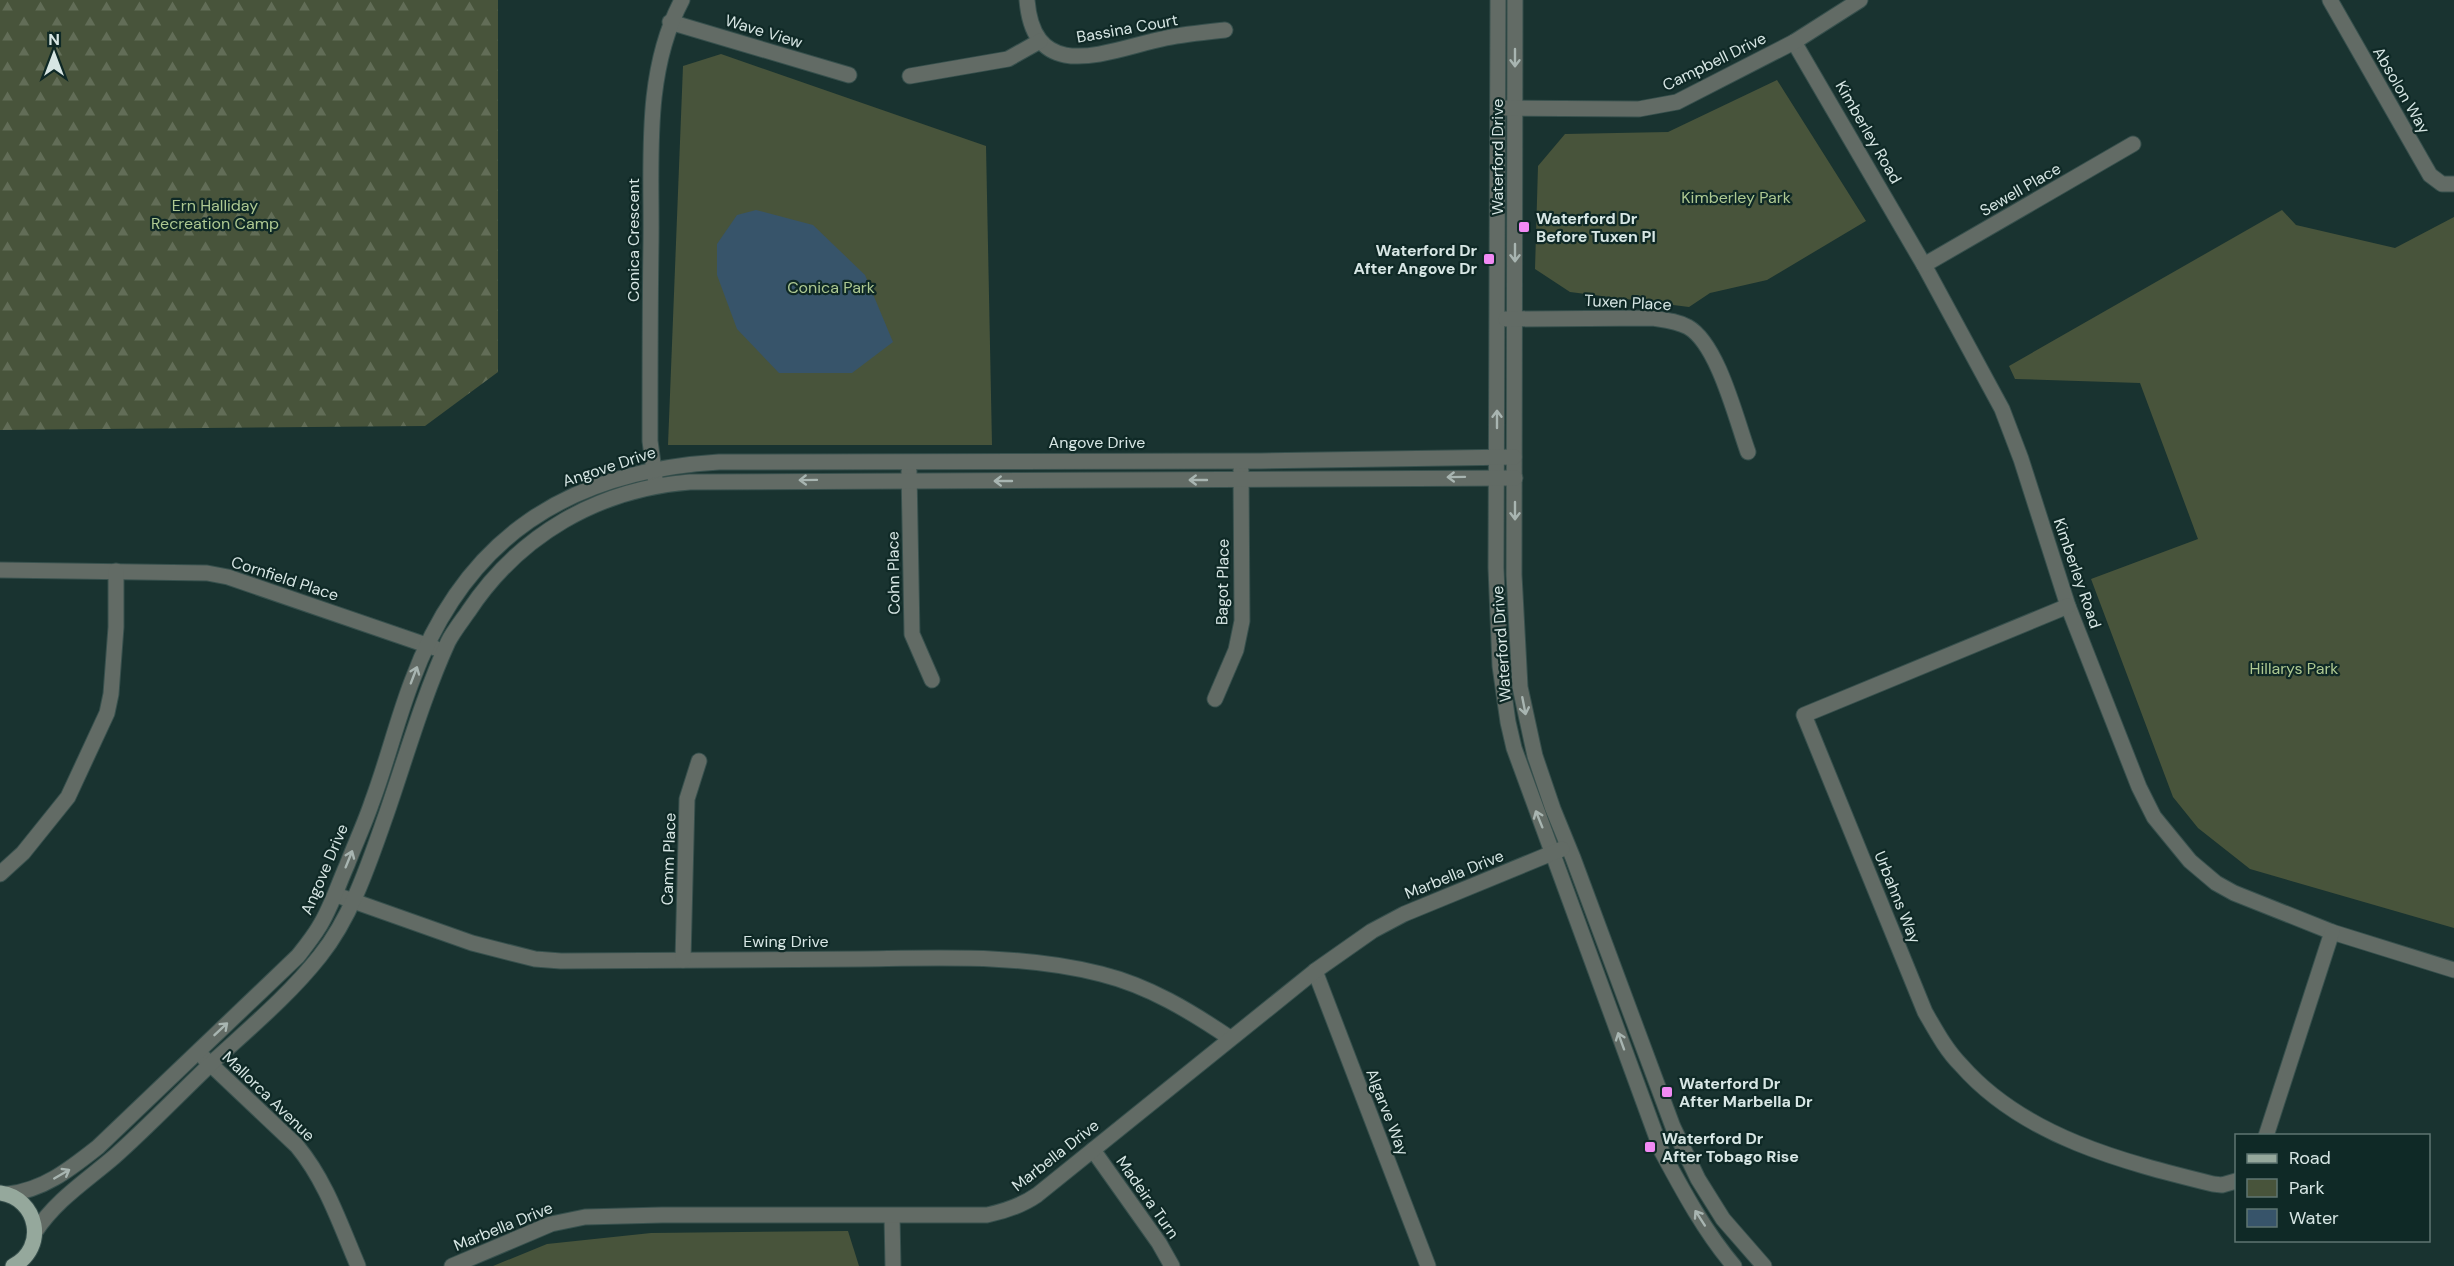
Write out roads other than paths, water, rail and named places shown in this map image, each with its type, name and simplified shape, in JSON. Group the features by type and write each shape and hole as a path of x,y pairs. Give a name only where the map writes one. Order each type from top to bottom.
{"main road":[{"path":"4,1193 19,1199 28,1208 34,1222 35,1238 31,1259 13,1266"}],"street":[{"name":"Conica Crescent","path":"657,484 650,441 652,115 661,53 670,22 682,0"},
{"path":"910,76 1008,58 1040,40 1032,31 1028,20 1026,0"},
{"name":"Waterford Drive","path":"1498,0 1496,478 1498,630 1506,714 1514,748 1662,1152 1721,1251 1734,1266"},
{"name":"Waterford Drive","path":"1515,0 1515,608 1520,687 1535,756 1553,809 1569,846 1673,1127 1698,1179 1724,1219 1764,1266"},
{"name":"Campbell Drive","path":"1498,108 1639,109 1659,107 1695,94 1794,42 1860,0"},
{"name":"Absolon Way","path":"2330,0 2430,175 2442,184 2454,184"},
{"name":"Wave View","path":"670,22 849,75"},
{"name":"Bassina Court","path":"1040,40 1059,53 1086,56 1166,38 1226,30"},
{"name":"Kimberley Road","path":"1794,42 1924,266 2002,409 2021,459 2068,606 2139,787 2154,818 2190,861 2216,883 2234,893 2332,932 2454,970"},
{"name":"Sewell Place","path":"1924,266 2133,144"},
{"name":"Tuxen Place","path":"1497,319 1652,318 1670,321 1689,328 1704,343 1715,360 1748,452"},
{"name":"Angove Drive","path":"4,1193 38,1187 68,1170 98,1147 298,956 320,926 335,894 372,802 411,682 426,645 459,591 487,555 542,511 585,489 654,469 719,462 1514,458"},
{"name":"Cohn Place","path":"909,460 912,634 932,680"},
{"name":"Bagot Place","path":"1215,699 1236,650 1242,621 1241,460"},
{"name":"Angove Drive","path":"35,1232 52,1208 114,1157 282,998 318,959 339,931 377,842 449,640 481,592 524,547 570,517 631,491 657,484 690,482 1515,478"},
{"name":"Cornfield Place","path":"0,570 180,572 228,577 444,652"},
{"path":"0,874 23,853 68,797 107,713 112,682 116,571"},
{"name":"Urbahns Way","path":"2068,606 1804,715 1925,1012 1960,1065 1987,1092 2021,1117 2060,1136 2154,1169 2213,1184 2222,1185 2235,1181"},
{"name":"Camm Place","path":"682,960 687,800 699,761"},
{"name":"Marbella Drive","path":"452,1266 568,1219 615,1215 987,1215 1022,1205 1315,971 1372,931 1404,914 1569,846"},
{"name":"Ewing Drive","path":"335,894 352,902 472,943 535,959 976,958 1049,964 1101,974 1147,989 1183,1006 1230,1038"},
{"path":"2267,1134 2332,932"},
{"name":"Algarve Way","path":"1315,971 1428,1266"},
{"name":"Mallorca Avenue","path":"197,1052 310,1161 323,1183 358,1266"},
{"name":"Madeira Turn","path":"1093,1150 1159,1243 1172,1266"},
{"path":"892,1216 893,1266"}],"water":[{"path":"756,210 813,225 865,275 893,342 852,373 779,373 737,329 717,275 717,244 737,215"}],"place":[{"name":"Waterford Dr Before Tuxen Pl","path":"1524,227"},
{"name":"Waterford Dr After Angove Dr","path":"1489,259"},
{"name":"Waterford Dr After Marbella Dr","path":"1667,1092"},
{"name":"Waterford Dr After Tobago Rise","path":"1650,1147"}],"park label":[{"name":"Kimberley Park","path":"1736,197"},
{"name":"Ern Halliday Recreation Camp","path":"215,214"},
{"name":"Conica Park","path":"831,287"},
{"name":"Hillarys Park","path":"2294,668"}]}
